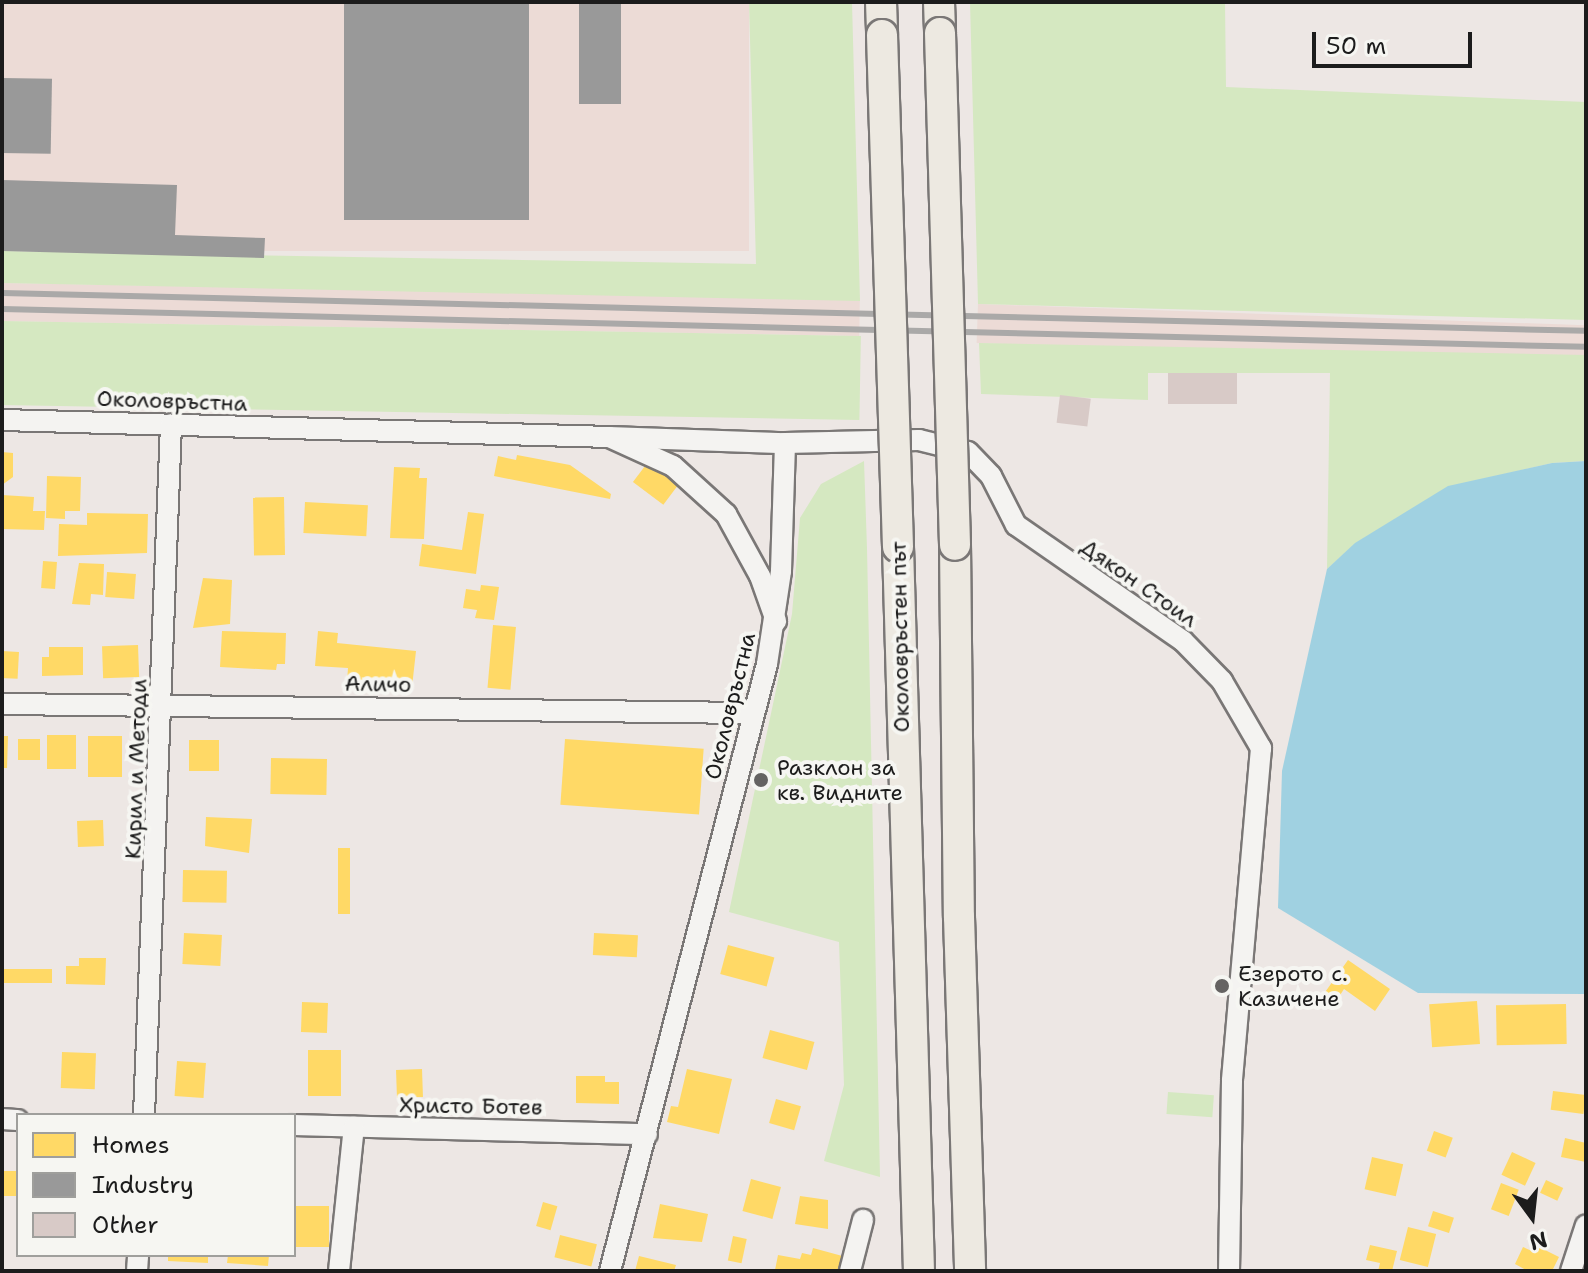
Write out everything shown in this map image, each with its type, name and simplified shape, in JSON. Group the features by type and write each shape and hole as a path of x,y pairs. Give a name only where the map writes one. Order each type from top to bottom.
{"highway":[{"name":"Околовръстен път","path":"881,2 919,1271"},
{"path":"939,2 955,545 959,917 970,1271"}],"street":[{"name":"Околовръстна","path":"2,420 609,437 673,466 726,514 760,576 776,621 610,1271"},
{"name":"Кирил и Методи","path":"144,1113 163,706 171,425"},
{"name":"Дякон Стоил","path":"609,437 785,443 919,440 968,452 991,476 1016,525 1183,641 1246,715 1261,748 1261,786 1238,976 1229,1271"},
{"path":"776,621 785,443"},
{"name":"Аличо","path":"2,704 753,713"},
{"name":"Христо Ботев","path":"296,1125 647,1134"},
{"path":"339,1271 354,1127"},
{"path":"850,1271 863,1220"},
{"path":"1571,1271 1586,1225"}],"shaded area":[{"path":"2,2 749,2 749,251 2,251"},
{"path":"2,283 860,298 859,336 2,321"},
{"path":"978,304 1586,325 1584,364 977,343"}],"green space":[{"path":"749,2 852,2 860,301 2,283 2,251 756,264"},
{"path":"970,2 1225,2 1226,87 1586,102 1586,320 978,304"},
{"path":"2,321 861,336 859,420 2,405"},
{"path":"979,343 1586,355 1586,461 1552,463 1448,487 1356,543 1327,569 1330,373 1148,373 1148,400 981,394"},
{"path":"864,461 880,1177 824,1161 844,1085 839,942 729,912 792,614 800,518 821,484"},
{"path":"1168,1092 1214,1095 1212,1117 1166,1114"}],"water":[{"path":"1586,461 1586,994 1418,993 1278,908 1282,771 1327,569 1355,543 1448,486 1552,463"}],"building: Homes":[{"path":"2,452 13,453 13,477 2,485"},
{"path":"517,455 570,465 611,494 610,499 494,476 498,456 516,460"},
{"path":"648,462 678,485 663,505 633,482"},
{"path":"394,467 420,468 419,478 427,478 424,539 390,538"},
{"path":"47,476 81,477 80,511 65,511 65,519 46,518"},
{"path":"2,495 34,497 33,511 45,511 44,530 2,529"},
{"path":"284,497 285,555 254,556 253,498"},
{"path":"305,502 368,505 366,536 303,533"},
{"path":"468,512 484,514 476,574 419,566 422,544 462,550"},
{"path":"87,513 148,514 147,553 58,556 59,524 87,525"},
{"path":"43,561 57,562 55,589 41,588"},
{"path":"79,563 104,564 103,595 91,594 90,605 72,604"},
{"path":"107,572 136,574 134,599 105,597"},
{"path":"203,578 232,580 230,624 193,628"},
{"path":"481,585 499,587 494,620 475,618 477,610 463,608 466,589 480,591"},
{"path":"493,625 516,627 510,690 488,688"},
{"path":"222,631 286,633 285,664 277,664 276,670 220,667"},
{"path":"318,631 338,633 337,643 416,651 412,687 347,682 348,668 315,666"},
{"path":"138,645 139,677 103,678 102,646"},
{"path":"49,647 83,647 83,675 42,676 42,657 49,657"},
{"path":"2,651 19,652 18,679 2,678"},
{"path":"47,735 76,735 76,769 47,769"},
{"path":"2,736 8,736 7,768 2,768"},
{"path":"88,736 122,736 122,777 88,777"},
{"path":"18,739 40,739 40,760 18,760"},
{"path":"565,739 704,749 699,815 560,805"},
{"path":"189,740 219,740 219,771 189,771"},
{"path":"271,758 327,759 326,795 270,794"},
{"path":"206,817 252,819 249,853 205,846"},
{"path":"103,820 104,846 78,847 77,821"},
{"path":"338,848 350,848 350,914 338,914"},
{"path":"183,870 227,871 226,903 182,902"},
{"path":"184,933 222,935 220,966 182,964"},
{"path":"594,933 638,935 637,957 593,955"},
{"path":"728,945 774,957 767,986 720,974"},
{"path":"79,958 106,958 105,985 66,984 66,966 79,966"},
{"path":"1348,960 1390,989 1375,1011 1344,989 1335,1003 1323,995"},
{"path":"2,969 52,969 52,983 2,983"},
{"path":"1477,1001 1480,1044 1432,1047 1429,1004"},
{"path":"302,1002 328,1003 327,1033 301,1032"},
{"path":"1566,1004 1567,1044 1497,1045 1496,1005"},
{"path":"770,1030 814,1042 807,1070 762,1058"},
{"path":"308,1050 341,1050 341,1096 308,1096"},
{"path":"62,1052 96,1053 95,1089 61,1088"},
{"path":"177,1061 206,1063 203,1098 175,1096"},
{"path":"422,1069 423,1097 397,1098 396,1070"},
{"path":"687,1069 732,1079 719,1134 667,1122 671,1106 678,1107"},
{"path":"576,1076 605,1076 605,1082 619,1082 619,1104 576,1103"},
{"path":"1553,1091 1586,1095 1583,1114 1551,1110"},
{"path":"776,1099 801,1106 794,1130 769,1123"},
{"path":"1434,1131 1453,1138 1446,1158 1427,1151"},
{"path":"1565,1138 1586,1143 1586,1162 1561,1157"},
{"path":"1512,1152 1536,1163 1525,1186 1501,1175"},
{"path":"1372,1157 1403,1164 1396,1196 1365,1189"},
{"path":"2,1171 16,1171 16,1196 2,1196"},
{"path":"751,1179 781,1187 772,1219 742,1211"},
{"path":"1546,1180 1563,1188 1557,1201 1540,1193"},
{"path":"1501,1183 1519,1190 1509,1216 1491,1209"},
{"path":"800,1196 828,1200 828,1229 795,1224"},
{"path":"543,1202 557,1206 551,1230 536,1226"},
{"path":"660,1204 708,1214 702,1242 653,1238"},
{"path":"296,1206 329,1206 329,1247 296,1247"},
{"path":"1433,1211 1454,1218 1449,1233 1428,1226"},
{"path":"1408,1227 1436,1234 1428,1267 1400,1260"},
{"path":"560,1235 597,1244 591,1267 554,1257"},
{"path":"733,1236 747,1239 741,1263 728,1260"},
{"path":"1370,1245 1397,1251 1392,1271 1378,1271 1380,1263 1366,1260"},
{"path":"1537,1246 1559,1257 1552,1271 1528,1271 1515,1264 1523,1247 1534,1252"},
{"path":"813,1248 846,1257 842,1271 775,1270 778,1255 800,1259 802,1253 811,1255"},
{"path":"639,1256 676,1265 674,1271 635,1271"},
{"path":"168,1257 208,1257 208,1263 168,1261"},
{"path":"228,1257 269,1257 268,1266 227,1263"}],"building: Industry":[{"path":"344,2 529,2 529,220 344,220"},
{"path":"579,2 621,2 621,104 579,104"},
{"path":"2,78 52,79 51,154 2,153"},
{"path":"2,180 177,185 175,235 265,238 264,258 2,251"}],"building: Other":[{"path":"1168,373 1237,373 1237,404 1168,404"},
{"path":"1060,395 1091,399 1087,427 1057,423"}],"railway":[{"path":"2,293 1586,331"},
{"path":"2,309 1586,347"}],"place":[{"name":"Разклон за кв. Видните","path":"761,780"},
{"name":"Езерото с. Казичене","path":"1222,986"}]}
